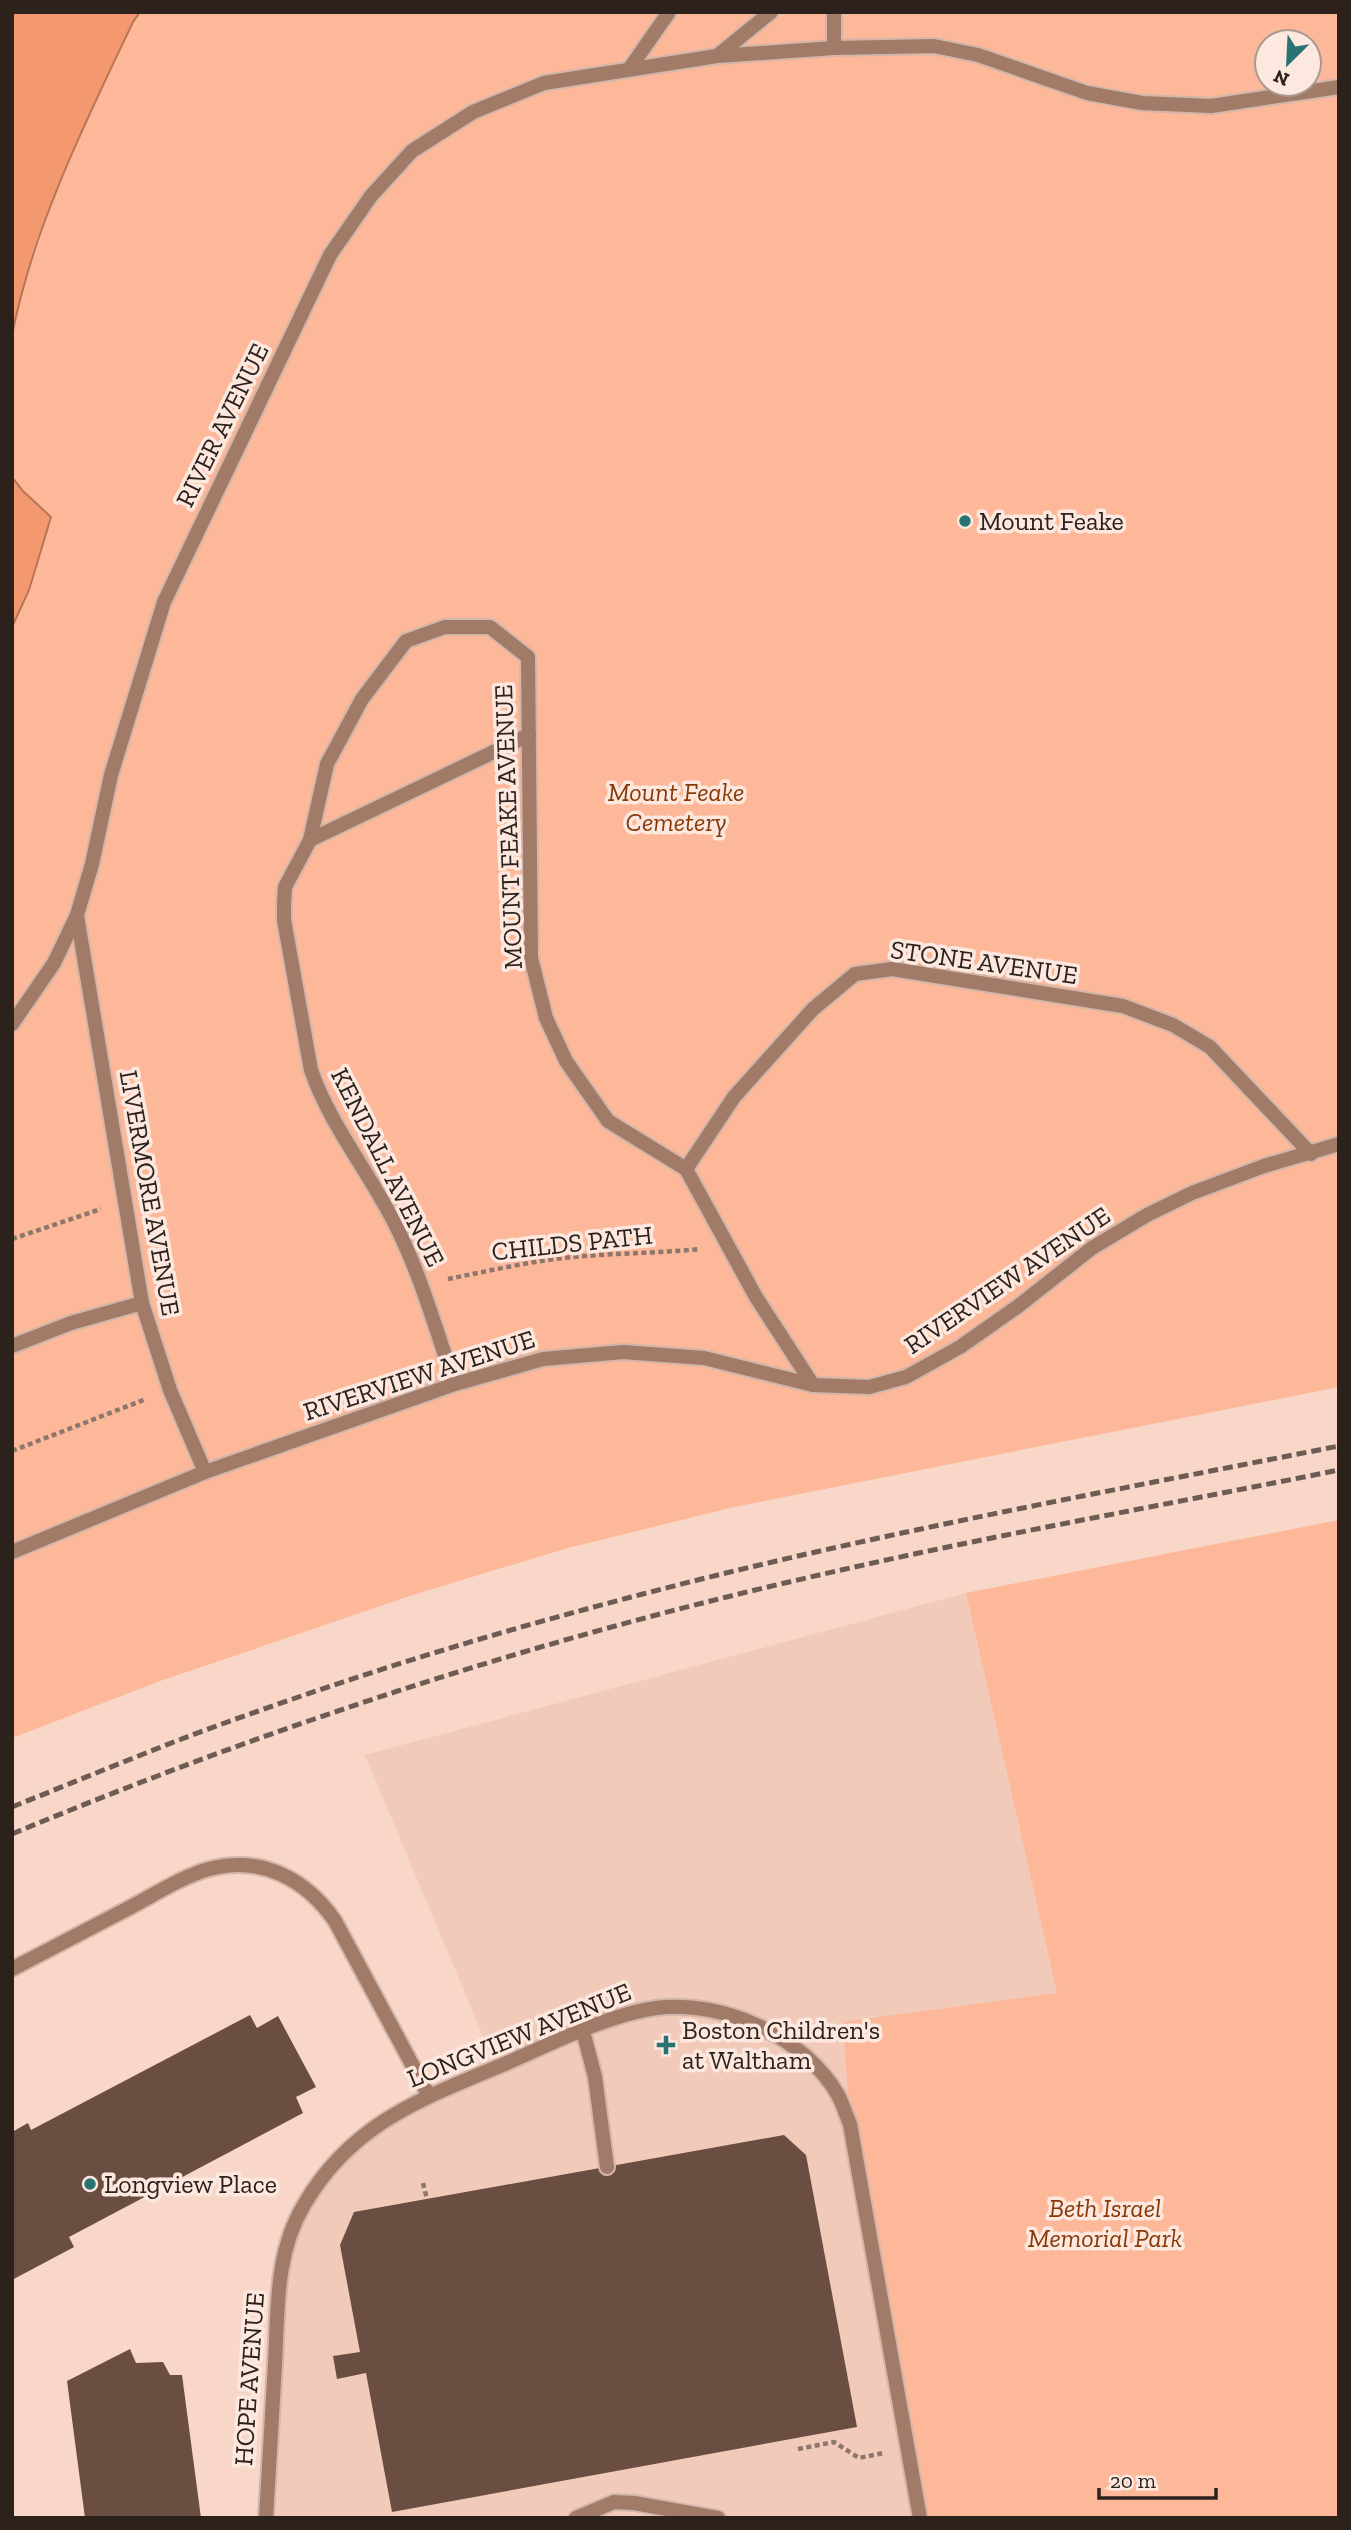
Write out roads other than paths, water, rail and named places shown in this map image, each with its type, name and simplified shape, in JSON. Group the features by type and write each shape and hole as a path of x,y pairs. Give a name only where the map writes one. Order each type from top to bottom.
{"street":[{"path":"629,68 669,12"},
{"path":"717,56 771,12"},
{"path":"834,12 834,48"},
{"name":"RIVER AVENUE","path":"12,1024 54,963 77,915 92,864 111,775 164,602 330,255 371,196 412,151 473,112 544,83 717,56 834,48 934,46 978,55 1087,93 1142,103 1210,106 1336,91"},
{"name":"MOUNT FEAKE AVENUE","path":"310,840 327,764 362,699 406,641 445,627 490,627 528,657 531,958 546,1018 566,1061 608,1121 685,1169 756,1297 813,1385"},
{"path":"310,840 529,735"},
{"name":"KENDALL AVENUE","path":"310,840 285,887 284,920 311,1070 317,1088 337,1125 397,1227 422,1288 455,1384"},
{"name":"LIVERMORE AVENUE","path":"77,915 142,1303 170,1390 205,1472"},
{"name":"STONE AVENUE","path":"685,1169 734,1097 813,1009 855,974 892,970 1123,1006 1173,1025 1210,1047 1311,1154"},
{"name":"RIVERVIEW AVENUE","path":"12,1552 205,1472 455,1384 543,1359 623,1352 704,1358 813,1385 869,1387 906,1377 960,1347 1017,1307 1092,1248 1147,1215 1216,1184 1339,1144"},
{"path":"12,1346 71,1323 142,1303"},
{"path":"12,1969 198,1873 226,1866 273,1870 293,1878 324,1904 429,2096"},
{"name":"LONGVIEW AVENUE","path":"285,2245 304,2204 335,2162 378,2123 429,2096 583,2031 638,2011 696,2007 753,2024 787,2043 817,2068 839,2096 850,2124 920,2518"},
{"path":"583,2031 595,2077 607,2167"},
{"name":"HOPE AVENUE","path":"265,2518 279,2288 285,2245"},
{"path":"576,2518 614,2502 718,2518"}],"railway":[{"path":"12,1807 192,1735 292,1699 442,1650 594,1607 779,1560 1058,1501 1339,1446"},
{"path":"12,1834 298,1724 493,1661 591,1633 857,1566 1339,1470"}],"place":[{"name":"Mount Feake","path":"965,521"},
{"name":"Boston Children's at Waltham","path":"666,2045"},
{"name":"Longview Place","path":"90,2184"}],"park label":[{"name":"Mount Feake Cemetery","path":"676,807"},
{"name":"Beth Israel Memorial Park","path":"1105,2223"}]}
